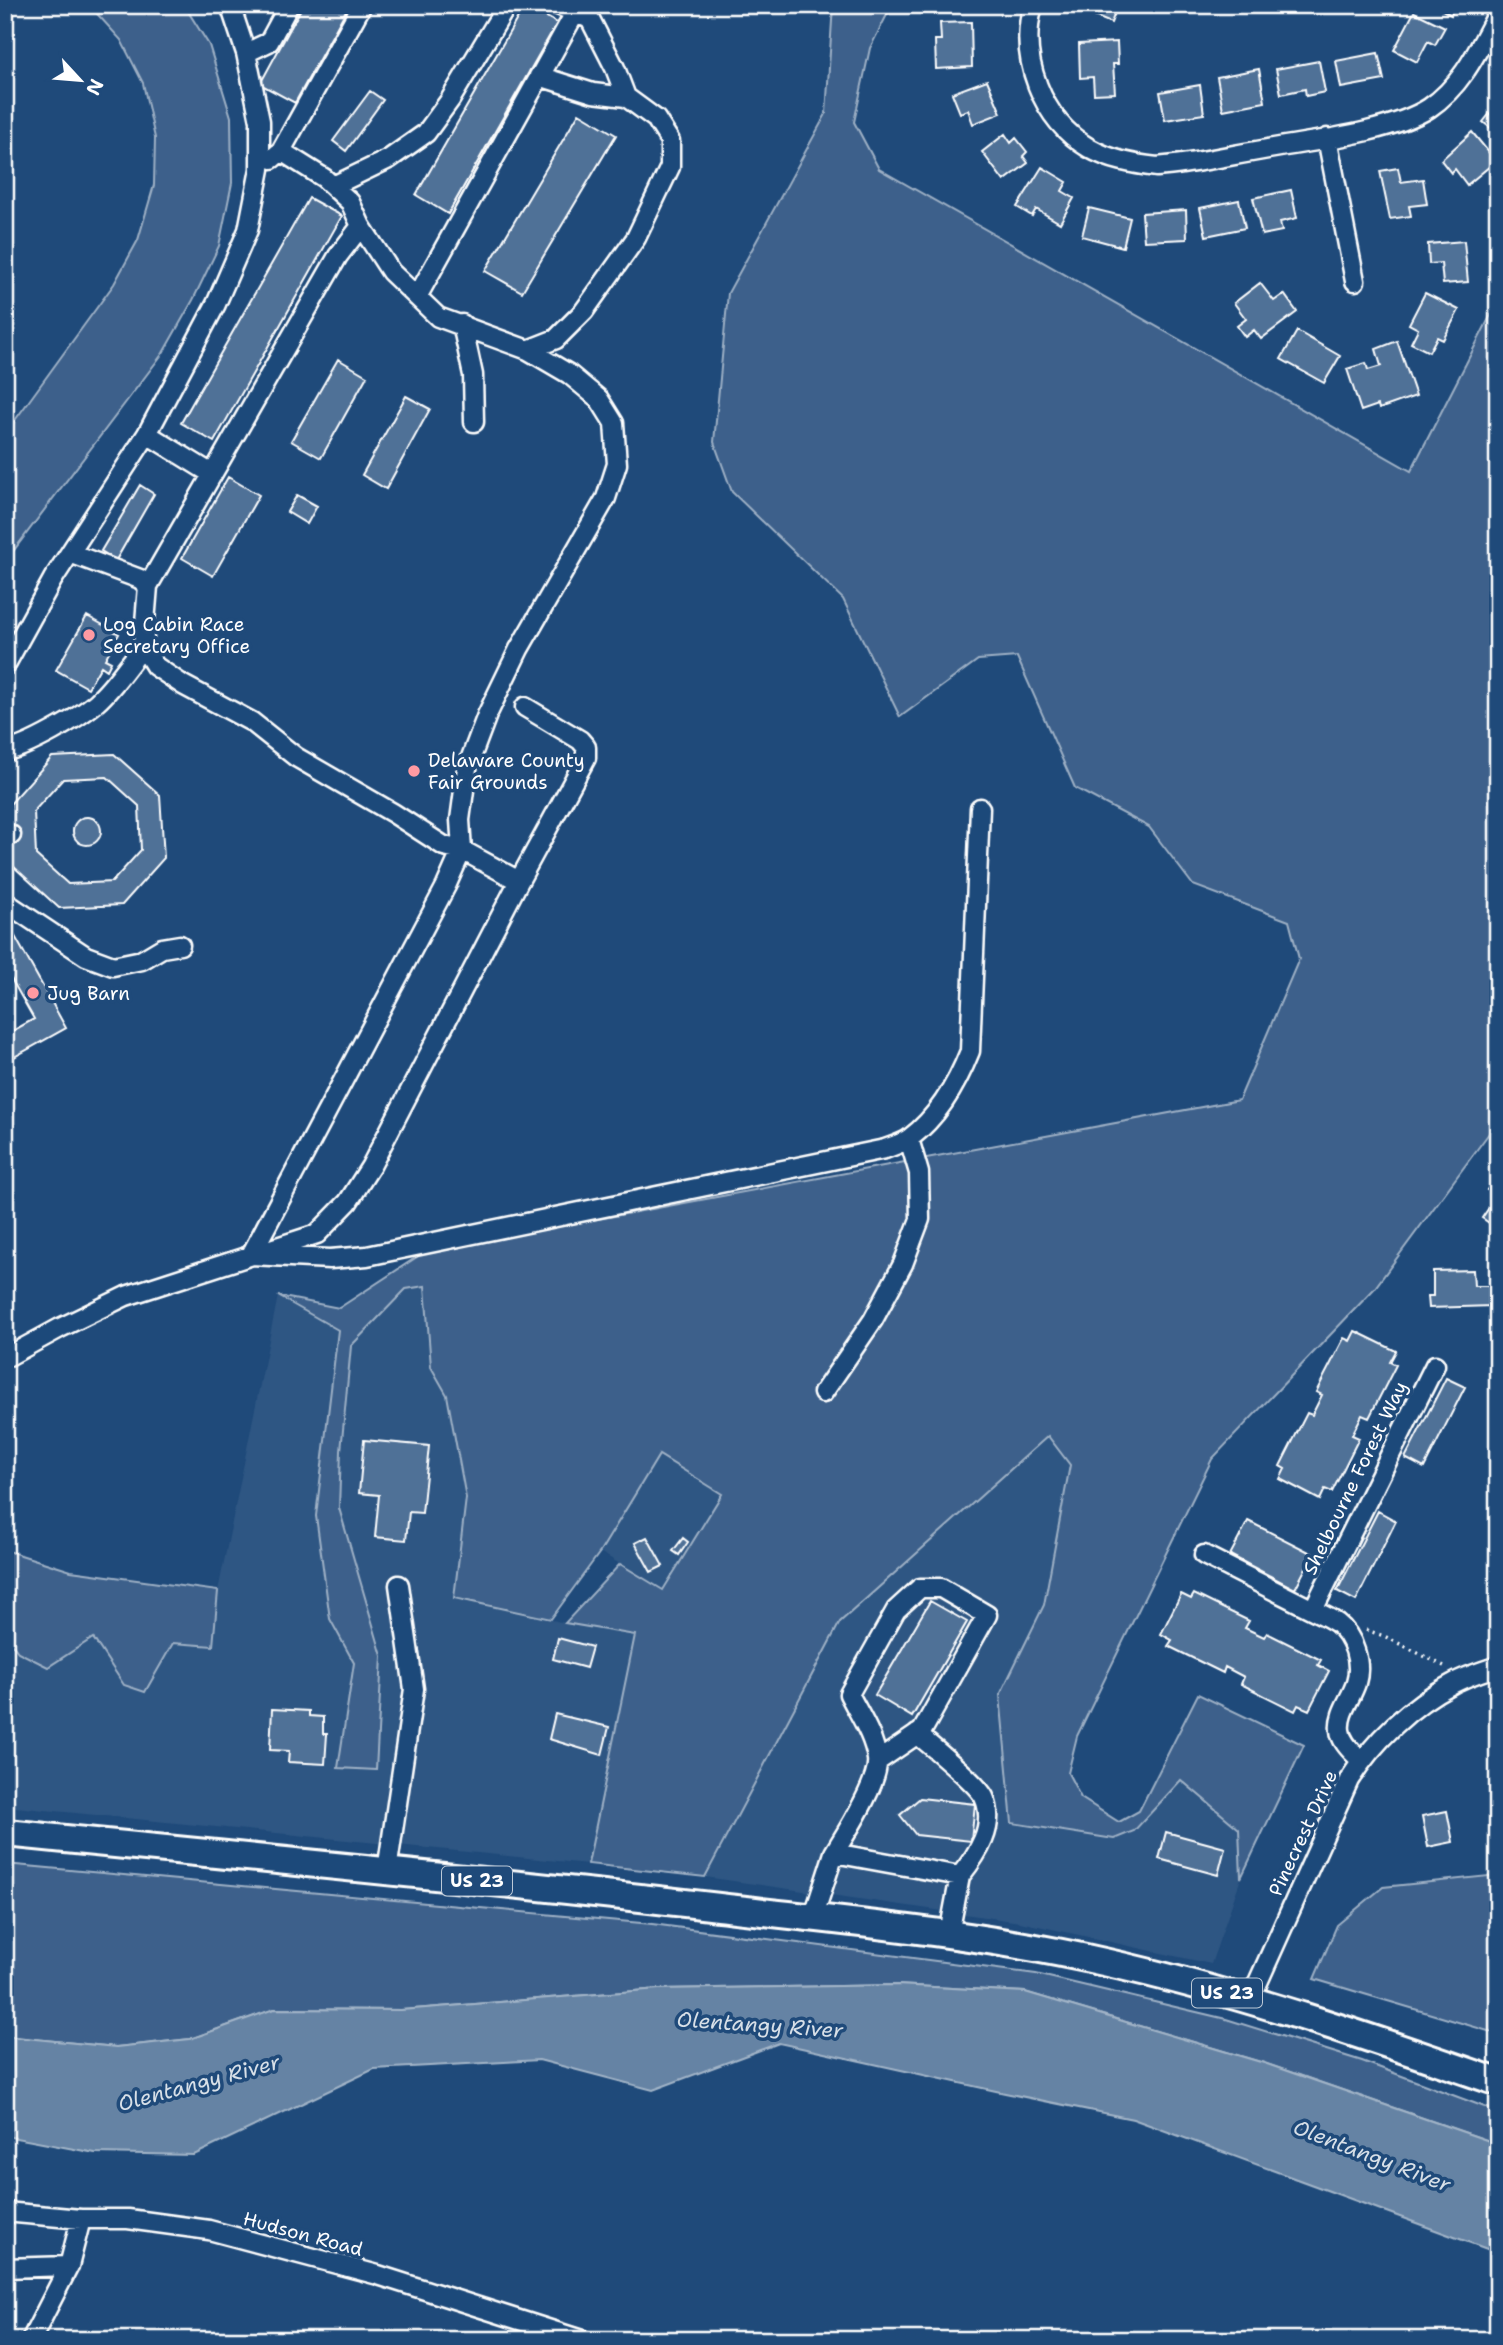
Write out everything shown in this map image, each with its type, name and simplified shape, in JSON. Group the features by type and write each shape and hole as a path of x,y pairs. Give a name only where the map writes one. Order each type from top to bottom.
{"highway":[{"name":"US 23","path":"5,1833 387,1871 949,1934 1104,1962 1250,2000 1498,2082"}],"street":[{"path":"5,666 70,553 146,434 216,304 248,230 260,169 260,121 246,53 230,5"},
{"path":"246,53 269,43 289,5"},
{"path":"260,169 281,151 362,5"},
{"path":"333,186 390,159 426,133 450,100 507,5"},
{"path":"558,5 585,13 615,68 626,97"},
{"path":"1033,5 1028,39 1030,61 1038,89 1050,111 1068,132 1089,148 1112,158 1157,167 1327,138 1404,120 1428,108 1451,89 1463,75 1498,13"},
{"path":"417,297 540,76 585,13"},
{"path":"528,350 556,339 584,311 636,238 670,167 670,141 656,119 626,97 593,93 540,76"},
{"path":"1327,138 1355,281"},
{"path":"251,1255 446,886 462,850 460,820 467,768 487,715 519,649 606,498 617,464 614,423 599,399 569,374 528,350 438,317 391,272 349,202 324,178 281,151"},
{"path":"5,751 15,750 60,727 97,702 143,647 148,586 338,256 361,226"},
{"path":"462,324 473,375 474,422"},
{"path":"146,434 212,474"},
{"path":"70,553 140,579 148,586"},
{"path":"143,647 155,666 183,685 252,722 296,757 444,846 462,850 519,881"},
{"path":"5,1358 126,1296 317,1234 348,1202 371,1166 586,758 586,747 580,740 525,708"},
{"path":"251,1255 330,1259 368,1256 885,1149 909,1139 947,1098 958,1081 970,1051 980,807"},
{"path":"5,902 86,956 113,966 142,960 162,948 180,945"},
{"path":"823,1393 873,1320 903,1264 920,1219 919,1173 909,1139"},
{"name":"Shelbourne Forest Way","path":"1313,1610 1435,1365"},
{"path":"1204,1555 1339,1624 1355,1650 1358,1668 1356,1682 1341,1716 1340,1731 1346,1745 1361,1761"},
{"path":"387,1871 414,1689 399,1585"},
{"path":"813,1918 834,1853 866,1798 878,1761 869,1733 849,1694 896,1611 920,1588 941,1588 987,1615 922,1731 878,1761"},
{"name":"Pinecrest Drive","path":"1250,2000 1349,1780 1361,1761 1386,1734 1419,1706 1453,1683 1498,1666"},
{"path":"917,1734 984,1797 987,1824 984,1841 978,1855 960,1876 949,1934"},
{"path":"834,1853 960,1876"},
{"name":"Hudson Road","path":"5,2212 81,2219 128,2219 209,2231 377,2275 582,2340"},
{"path":"31,2340 69,2266 81,2219"},
{"path":"5,2268 69,2266"}],"path":[{"path":"1362,1630 1369,1629 1446,1667"}],"shaded area":[{"path":"89,5 184,5 209,45 231,117 232,183 219,246 163,353 5,562 5,434 114,284 138,240 154,185 155,138 143,83 121,40"},
{"path":"833,5 892,5 870,48 854,122 879,169 1411,471 1498,301 1498,1121 1374,1289 1212,1459 1077,1736 1068,1773 1081,1798 1119,1822 1139,1811 1198,1694 1304,1745 1241,1878 1239,1829 1181,1780 1134,1831 1114,1839 1012,1823 1000,1695 1044,1605 1070,1465 1048,1436 840,1622 705,1877 588,1864 635,1635 565,1623 620,1564 663,1590 722,1494 659,1455 600,1552 551,1619 454,1598 466,1498 447,1395 431,1367 425,1286 406,1289 351,1346 341,1451 339,1508 382,1656 376,1770 338,1768 354,1663 330,1619 316,1516 338,1330 278,1296 339,1308 426,1251 1239,1100 1299,959 1289,921 1193,885 1149,827 1075,788 1017,657 978,660 900,717 843,599 732,492 714,442 728,293 826,114"},
{"path":"425,1285 431,1367 447,1395 466,1498 454,1598 565,1623 635,1634 588,1864 5,1806 5,1635 18,1652 93,1637 124,1685 173,1643 213,1645 218,1591 278,1296 338,1329 316,1516 330,1619 354,1663 338,1767 375,1770 382,1656 339,1508 341,1451 351,1346 406,1289"},
{"path":"1048,1436 1070,1465 1044,1605 1000,1695 1012,1823 1134,1831 1181,1779 1239,1829 1241,1878 1211,1964 1020,1922 705,1877 840,1622"},
{"path":"659,1455 722,1494 663,1590 600,1552"},
{"path":"5,1550 71,1571 218,1591 213,1646 173,1643 145,1692 124,1685 93,1638 48,1667 18,1652 5,1635"},
{"path":"5,1864 652,1924 1036,1974 1226,2019 1362,2061 1498,2112 1498,2144 1264,2063 1025,1992 897,1985 659,1989 401,2010 275,2009 190,2039 116,2047 5,2036"},
{"path":"1498,1875 1498,2034 1314,1979 1337,1925 1383,1887"}],"water":[{"name":"Olentangy River","path":"897,1985 1025,1992 1264,2063 1498,2144 1498,2253 1133,2119 779,2043 653,2090 539,2060 374,2069 194,2155 95,2153 5,2136 5,2036 116,2047 190,2039 274,2009 401,2010 659,1989"}],"building":[{"path":"303,5 349,5 295,103 260,84"},
{"path":"525,5 557,23 448,214 416,195"},
{"path":"1081,5 1118,5 1111,23 1079,10"},
{"path":"1434,5 1456,5 1451,15"},
{"path":"1414,12 1445,27 1435,45 1428,41 1417,62 1394,50"},
{"path":"971,22 972,67 936,69 935,40 941,40 940,23"},
{"path":"1117,42 1118,64 1113,64 1115,93 1094,94 1093,77 1080,78 1079,44"},
{"path":"1378,53 1384,80 1341,88 1336,61"},
{"path":"1319,61 1325,92 1306,96 1305,89 1281,94 1276,69"},
{"path":"1259,69 1265,102 1223,110 1217,77"},
{"path":"987,80 1001,113 973,124 968,110 960,113 952,93"},
{"path":"1200,85 1204,114 1165,120 1160,92"},
{"path":"370,91 383,100 346,151 333,141"},
{"path":"1495,107 1498,109 1498,134 1483,122"},
{"path":"579,113 616,135 522,292 485,271"},
{"path":"1472,132 1496,161 1467,185 1455,169 1451,173 1441,160"},
{"path":"1005,134 1011,143 1016,138 1027,152 1023,156 1028,163 1004,181 982,152"},
{"path":"1042,167 1067,182 1062,191 1074,198 1060,223 1036,209 1032,216 1017,207"},
{"path":"1398,168 1401,182 1423,179 1427,204 1409,206 1411,216 1390,219 1380,171"},
{"path":"1291,190 1297,218 1280,222 1282,231 1262,235 1253,198"},
{"path":"309,198 342,216 214,442 181,423"},
{"path":"1239,200 1245,228 1206,236 1200,208"},
{"path":"1089,208 1130,218 1123,247 1082,236"},
{"path":"1186,210 1187,239 1144,241 1142,213"},
{"path":"1464,241 1468,282 1443,284 1441,263 1429,264 1428,244"},
{"path":"1260,283 1274,301 1284,294 1297,312 1261,339 1254,330 1245,337 1237,326 1246,319 1234,303"},
{"path":"1425,293 1459,310 1443,340 1437,337 1429,352 1411,343 1418,329 1409,324"},
{"path":"1297,331 1340,356 1324,383 1281,359"},
{"path":"1397,341 1416,396 1379,409 1378,405 1361,411 1347,369 1366,363 1368,370 1381,366 1376,349"},
{"path":"338,359 367,376 321,458 291,441"},
{"path":"406,396 430,409 386,489 362,475"},
{"path":"228,477 259,495 213,576 182,558"},
{"path":"140,485 154,494 116,560 101,551"},
{"path":"297,495 317,506 307,524 287,512"},
{"path":"87,616 119,634 105,659 111,662 107,670 101,666 88,688 56,670"},
{"path":"114,754 160,795 164,858 122,905 59,908 13,866 10,804 52,757","holes":["107,777 139,806 141,850 112,882 68,884 36,855 34,811 63,779"]},
{"path":"87,817 97,821 101,831 97,841 87,845 77,841 73,831 77,821"},
{"name":"Jug Barn","path":"12,931 66,1028 5,1062 5,1035 34,1019 5,968 5,934"},
{"path":"1497,1175 1498,1229 1482,1218 1497,1196 1487,1190"},
{"path":"1473,1270 1474,1286 1492,1286 1492,1306 1429,1308 1428,1296 1433,1296 1433,1271"},
{"path":"1355,1331 1396,1351 1390,1362 1396,1365 1369,1418 1362,1415 1352,1435 1359,1438 1332,1492 1325,1489 1320,1500 1280,1479 1285,1469 1280,1466 1307,1413 1312,1415 1322,1395 1316,1392 1344,1338 1350,1341"},
{"path":"1446,1378 1465,1387 1424,1468 1405,1458"},
{"path":"364,1440 429,1446 422,1513 409,1512 406,1540 375,1537 379,1495 359,1493"},
{"path":"1378,1511 1396,1521 1356,1601 1337,1591"},
{"path":"1248,1521 1313,1554 1295,1589 1230,1555"},
{"path":"647,1537 663,1566 651,1572 635,1543"},
{"path":"683,1538 688,1542 679,1555 673,1551"},
{"path":"1181,1594 1191,1599 1194,1594 1249,1621 1245,1628 1264,1637 1267,1633 1321,1660 1318,1665 1329,1671 1309,1710 1298,1705 1295,1711 1241,1684 1244,1677 1225,1667 1223,1673 1168,1646 1172,1640 1161,1634"},
{"path":"930,1601 967,1622 912,1717 875,1695"},
{"path":"558,1638 592,1647 586,1668 553,1659"},
{"path":"272,1709 309,1711 309,1716 323,1717 323,1734 327,1734 325,1764 288,1762 289,1751 270,1750"},
{"path":"555,1714 609,1727 602,1755 549,1739"},
{"path":"920,1798 975,1804 971,1841 916,1835 900,1815"},
{"path":"1447,1811 1453,1842 1428,1847 1422,1816"},
{"path":"1166,1832 1225,1848 1218,1875 1159,1859"}],"place":[{"name":"Log Cabin Race Secretary Office","path":"89,635"},
{"name":"Delaware County Fair Grounds","path":"414,771"},
{"name":"Jug Barn","path":"33,993"}]}
